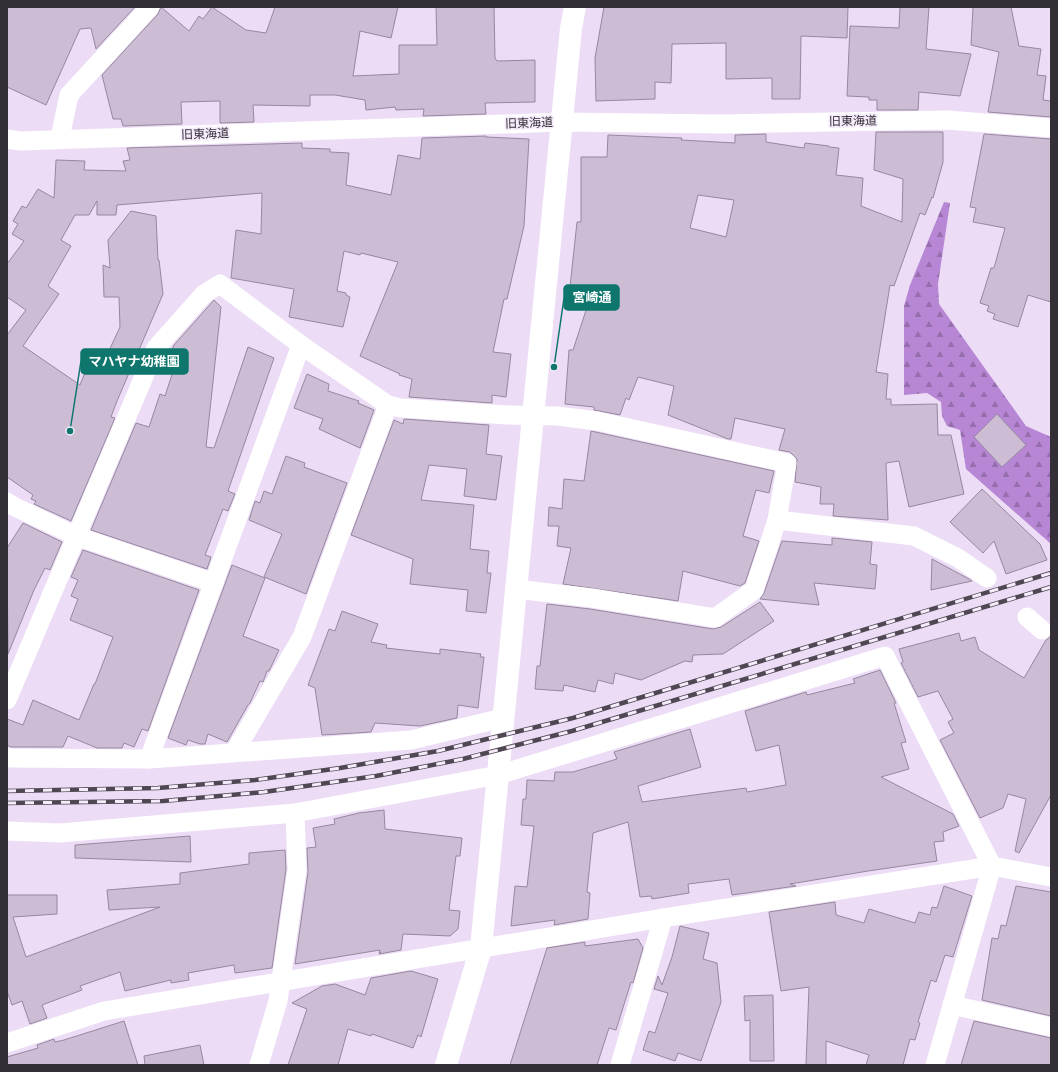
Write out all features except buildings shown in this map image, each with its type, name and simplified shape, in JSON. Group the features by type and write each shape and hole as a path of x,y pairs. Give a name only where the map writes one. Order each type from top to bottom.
{"street":[{"path":"60,138 69,95 150,7"},
{"path":"446,1065 481,948 571,28 575,7"},
{"name":"旧東海道","path":"7,139 21,141 60,138 562,122 721,124 947,120 1051,128"},
{"path":"7,700 156,348 204,294 220,284 301,345 388,405 401,408 507,415 557,416 626,426 787,462 777,520 754,590 715,618 592,598 516,589"},
{"path":"149,759 301,345"},
{"path":"235,751 302,637 388,405"},
{"path":"10,508 76,536 214,583"},
{"path":"777,520 914,536 958,558 987,578"},
{"path":"1027,617 1042,630"},
{"path":"7,831 60,833 296,814 498,775 885,656 992,866 935,1065"},
{"path":"7,758 149,759 235,751 411,740 503,718"},
{"path":"259,1065 278,1001 297,870 296,814"},
{"path":"7,1043 104,1011 280,980 663,918 992,866 1051,877"},
{"path":"620,1065 663,918"},
{"path":"952,1004 1051,1027"}],"green space":[{"path":"944,202 950,203 938,284 939,304 1026,426 1051,437 1051,544 966,469 960,430 947,426 942,416 941,402 927,393 904,395 904,306 910,285"}],"railway":[{"path":"7,791 158,788 255,780 340,768 438,751 573,718 1051,573"},
{"path":"7,803 163,801 264,792 376,776 463,759 572,731 1051,587"}],"place":[{"name":"宮崎通","path":"554,367"},
{"name":"マハヤナ幼稚園","path":"70,431"}]}
